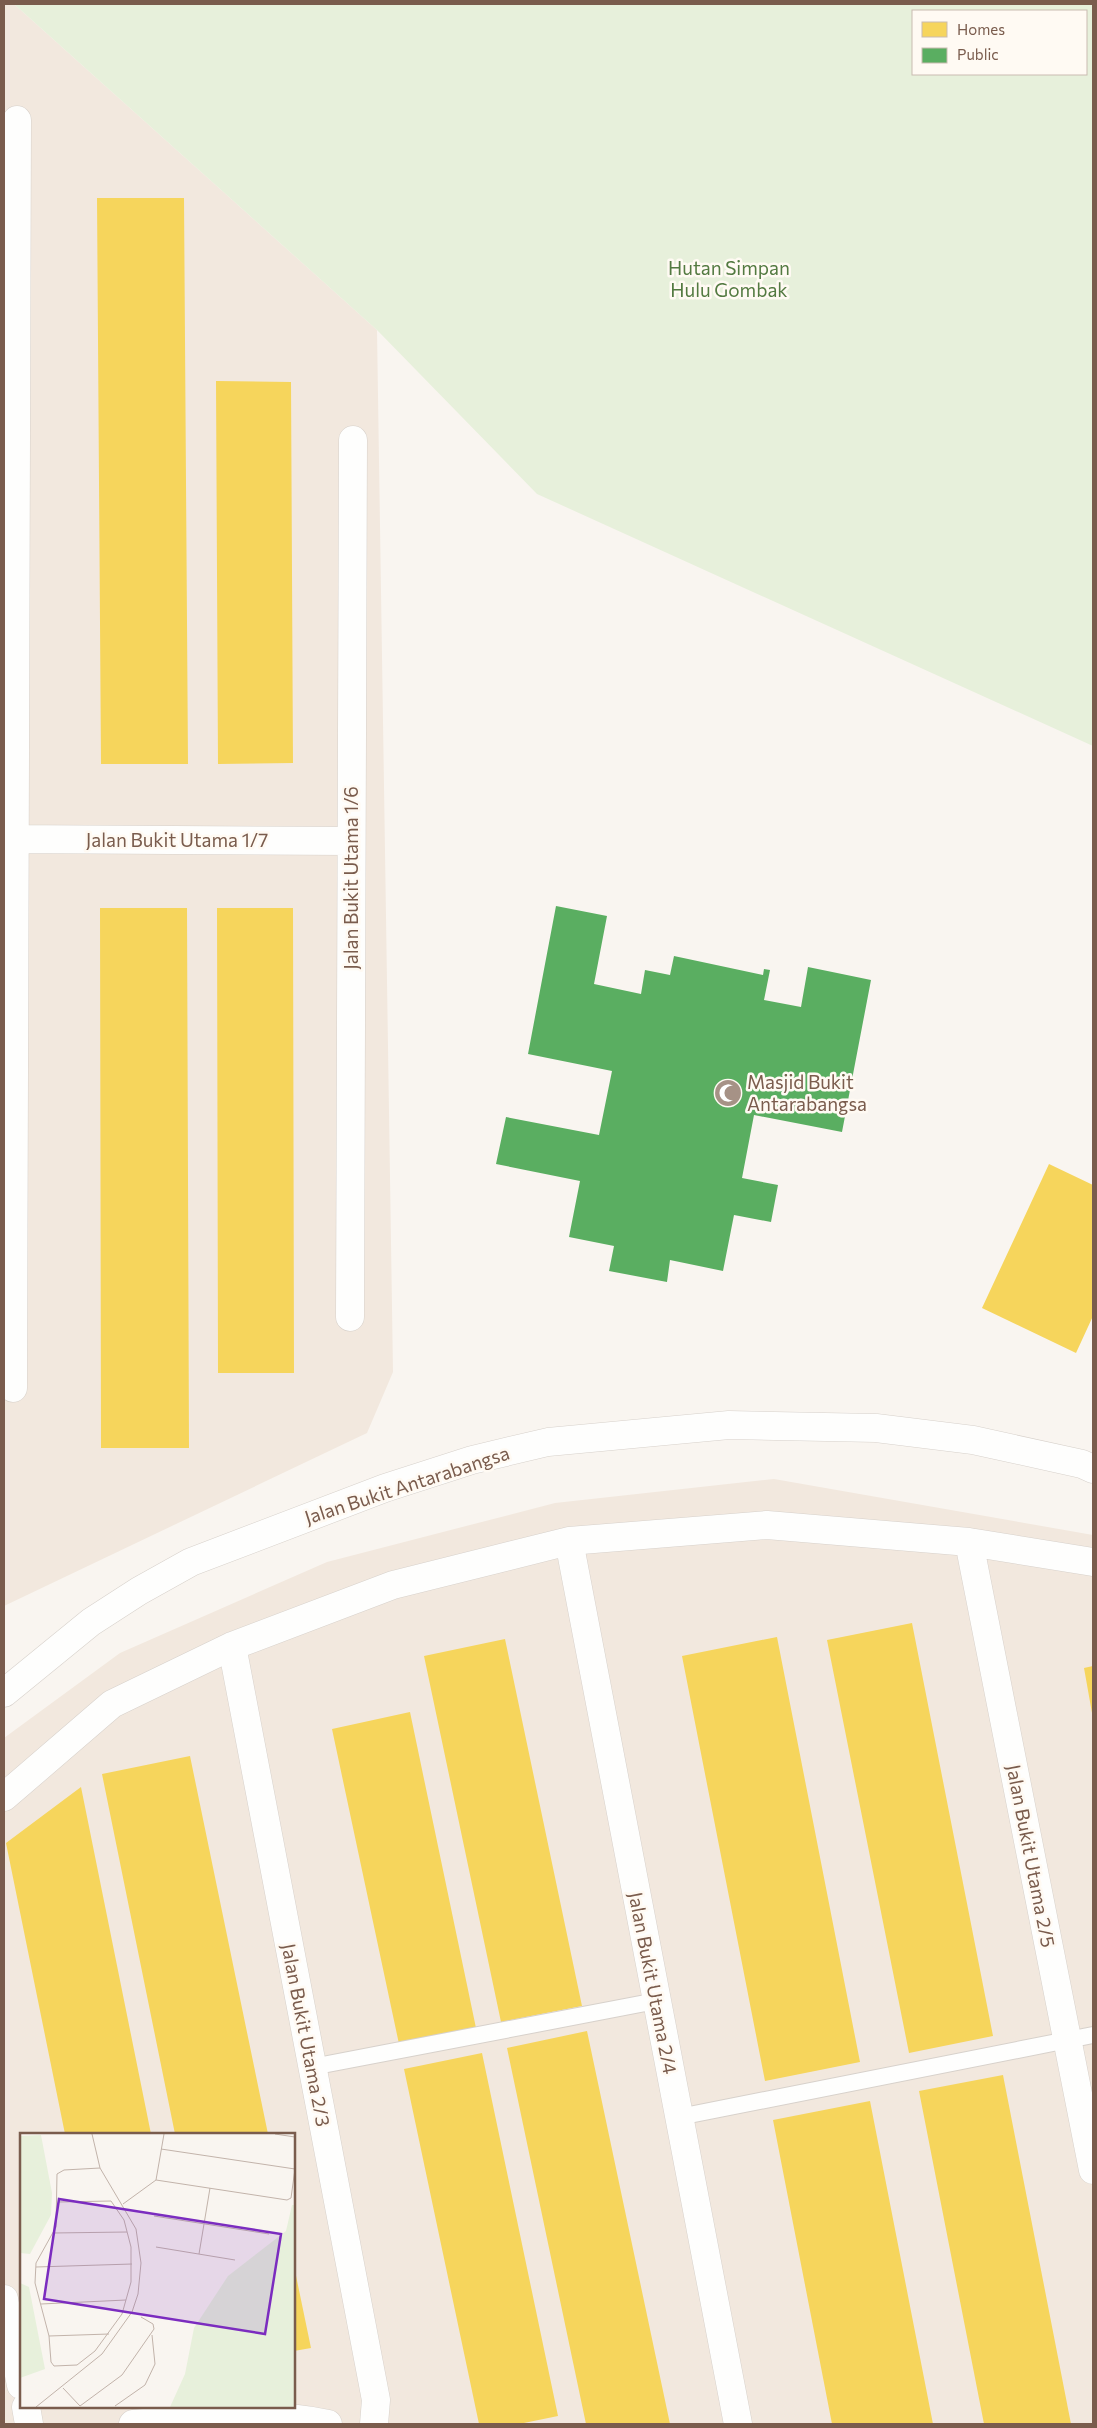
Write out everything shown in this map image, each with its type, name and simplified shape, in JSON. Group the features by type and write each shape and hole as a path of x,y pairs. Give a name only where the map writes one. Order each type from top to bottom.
{"street":[{"path":"13,1388 9,839 17,120"},
{"name":"Jalan Bukit Utama 1/6","path":"350,1317 353,440"},
{"name":"Jalan Bukit Utama 1/7","path":"9,839 351,841"},
{"name":"Jalan Bukit Antarabangsa","path":"4,1692 91,1622 139,1591 192,1562 385,1488 472,1460 548,1442 729,1425 876,1428 973,1440 1082,1464 1093,1469"},
{"path":"4,1797 112,1704 232,1646 393,1585 569,1541 767,1525 969,1542 1093,1562"},
{"name":"Jalan Bukit Utama 2/4","path":"569,1541 738,2424"},
{"name":"Jalan Bukit Utama 2/5","path":"969,1542 1080,2038 1093,2170"},
{"name":"Jalan Bukit Utama 2/3","path":"232,1646 376,2400 374,2424"},
{"path":"4,2299 20,2380"},
{"path":"26,2408 29,2424"},
{"path":"133,2424 210,2418 304,2419 328,2424"}],"lane":[{"path":"312,2067 656,2001"},
{"path":"679,2116 1080,2038"}],"shaded area":[{"path":"4,4 14,4 377,330 393,1372 367,1433 4,1606"},
{"path":"774,1479 1093,1535 1093,2424 4,2424 4,1738 120,1653 327,1562 555,1503"}],"green space":[{"name":"Hutan Simpan Hulu Gombak","path":"14,4 1093,4 1093,746 537,494 377,330"}],"building: Homes":[{"path":"97,198 184,198 188,764 101,764"},
{"path":"216,381 291,382 293,763 218,764"},
{"path":"100,908 187,908 189,1448 101,1448"},
{"path":"217,908 293,908 294,1373 218,1373"},
{"path":"1049,1164 1093,1185 1093,1316 1076,1353 982,1308"},
{"path":"912,1623 993,2036 909,2053 827,1640"},
{"path":"777,1637 860,2062 765,2081 682,1656"},
{"path":"505,1639 582,2006 501,2022 424,1656"},
{"path":"1093,1666 1093,1713 1092,1713 1084,1668"},
{"path":"410,1712 476,2028 399,2044 332,1729"},
{"path":"190,1756 268,2133 175,2133 102,1774"},
{"path":"81,1787 151,2133 65,2133 6,1843"},
{"path":"587,2031 670,2424 586,2424 507,2048"},
{"path":"482,2053 558,2416 519,2424 479,2424 404,2069"},
{"path":"1003,2075 1071,2424 984,2424 919,2091"},
{"path":"870,2101 933,2424 832,2424 773,2120"},
{"path":"295,2271 311,2348 295,2351"}],"building: Public":[{"name":"Masjid Bukit Antarabangsa","path":"556,906 607,916 594,984 641,994 645,970 670,975 674,956 763,975 764,969 770,970 764,1000 801,1007 808,967 871,980 842,1132 754,1115 742,1178 778,1185 771,1222 734,1215 723,1271 670,1260 667,1282 609,1271 614,1246 569,1237 580,1181 496,1164 506,1117 599,1135 612,1071 528,1054"}],"place":[{"name":"Masjid Bukit Antarabangsa","path":"728,1093"}]}
